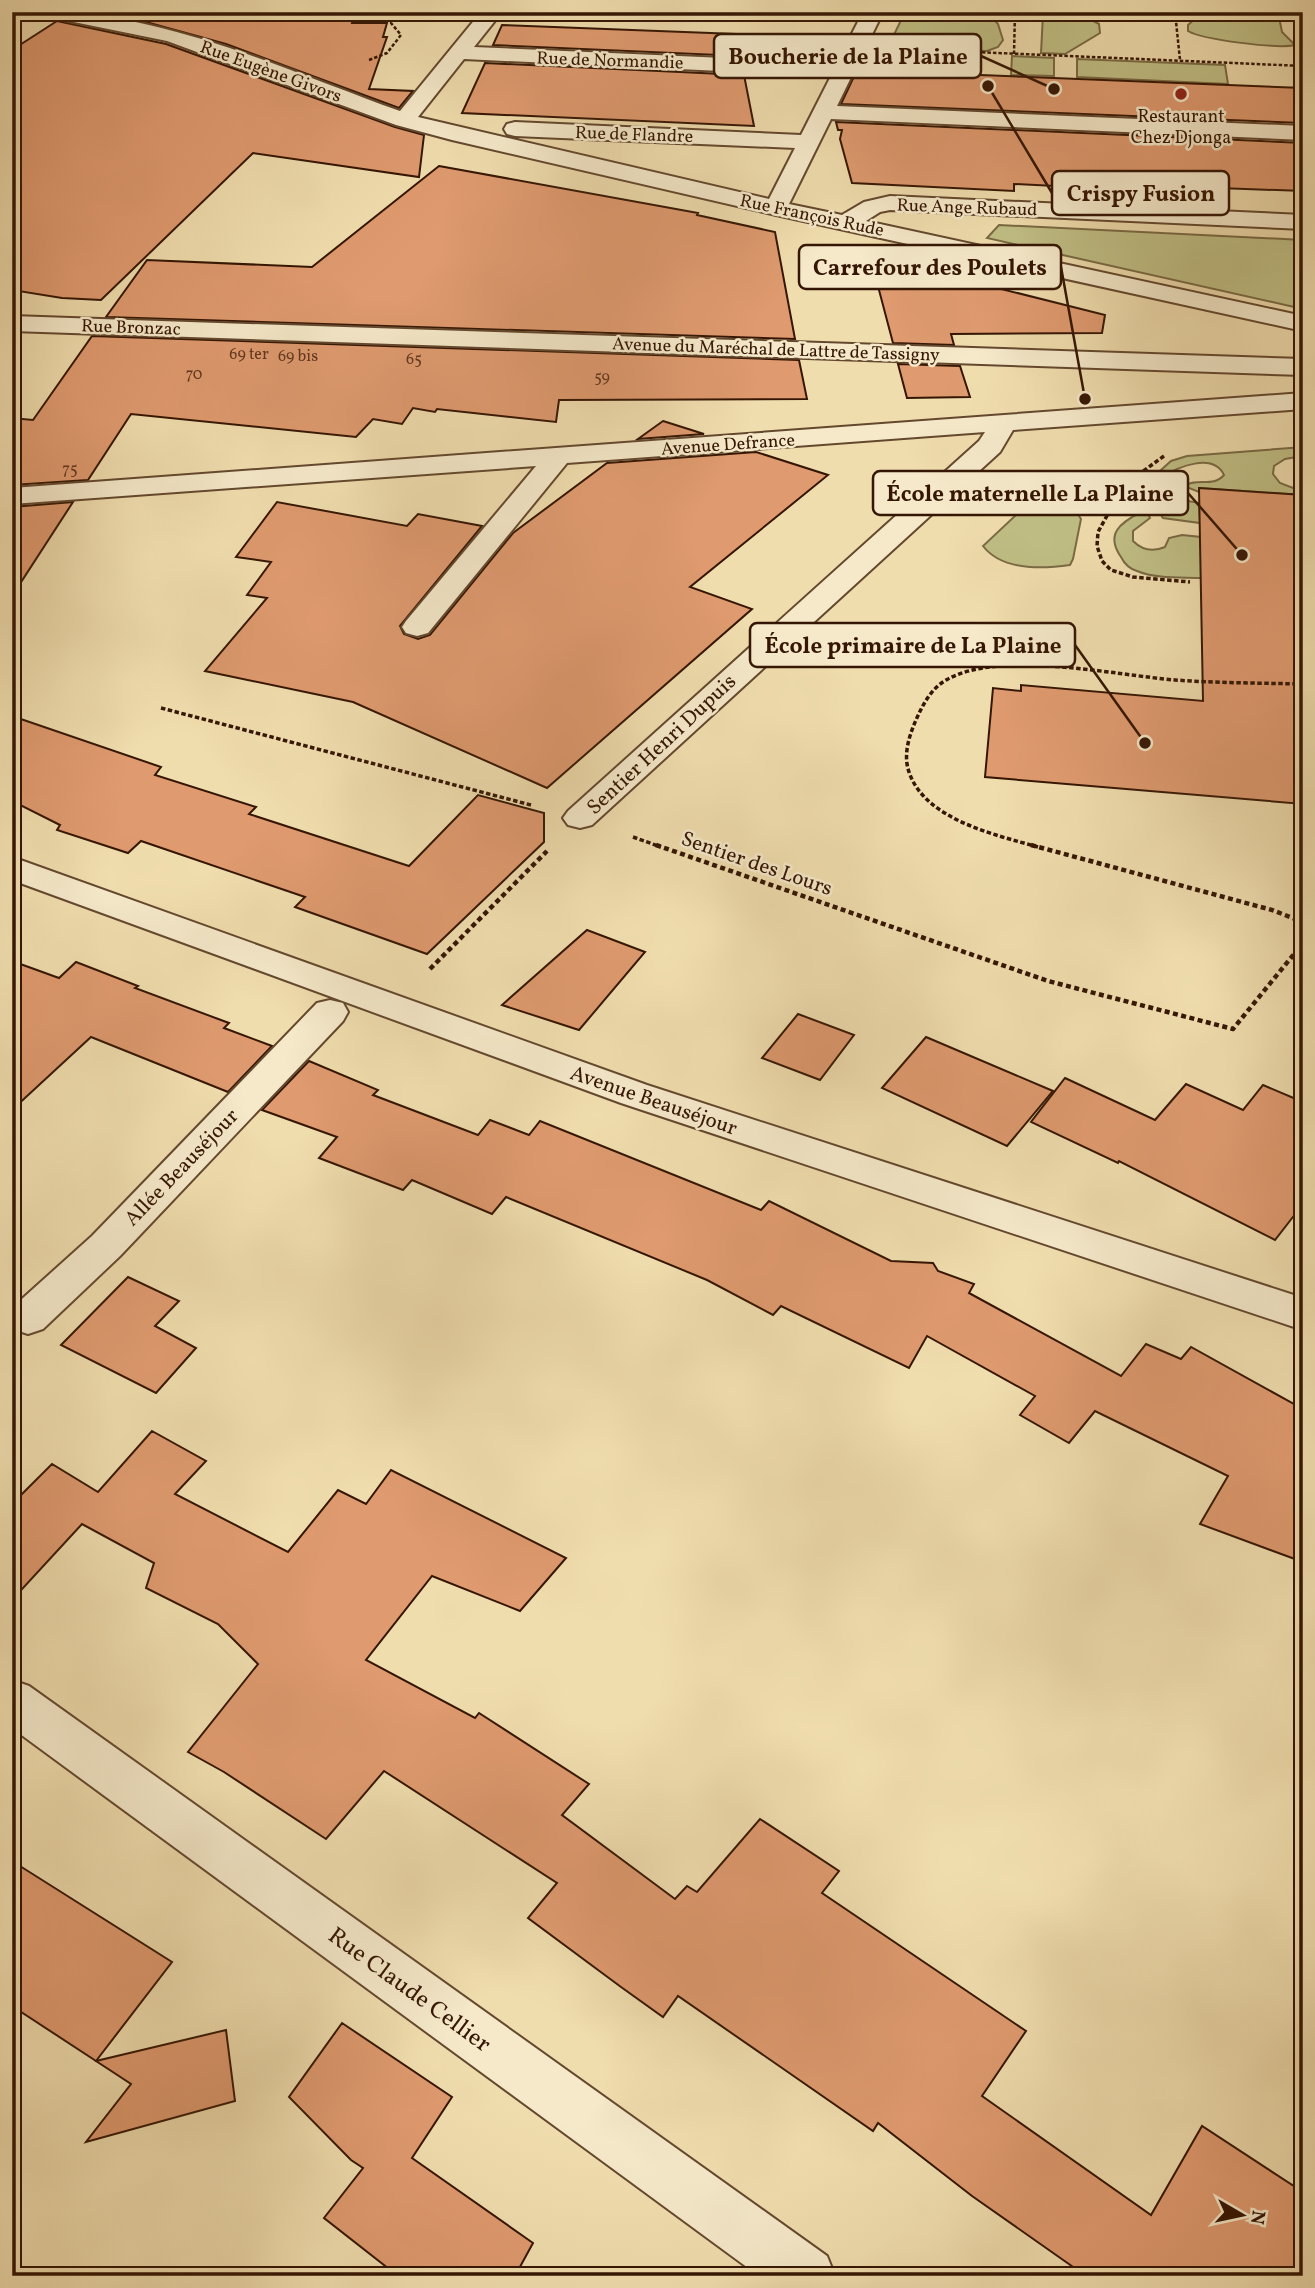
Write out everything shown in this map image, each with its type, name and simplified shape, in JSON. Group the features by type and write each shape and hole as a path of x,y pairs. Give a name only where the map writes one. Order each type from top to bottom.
{"street":[{"name":"Rue Eugène Givors","path":"54,12 173,36 404,120"},
{"path":"404,120 492,12"},
{"path":"776,208 873,12"},
{"name":"Rue de Normandie","path":"459,53 844,70"},
{"path":"823,112 1303,133"},
{"name":"Rue François Rude","path":"404,120 776,208 1303,324"},
{"name":"Rue de Flandre","path":"460,135 506,129 809,142"},
{"name":"Rue Ange Rubaud","path":"846,223 872,207 890,203 1303,222"},
{"name":"Rue Bronzac","path":"12,323 249,331"},
{"name":"Avenue du Maréchal de Lattre de Tassigny","path":"249,331 1303,367"},
{"name":"Avenue Defrance","path":"12,496 1303,401"},
{"name":"Sentier Henri Dupuis","path":"580,818 990,446 1004,422"},
{"path":"417,627 558,457"},
{"name":"Avenue Beauséjour","path":"12,868 634,1094 1303,1314"},
{"name":"Allée Beauséjour","path":"28,1318 106,1246 330,1012"},
{"name":"Rue Claude Cellier","path":"12,1701 807,2276"}],"path":[{"path":"361,63 387,53 401,35 390,23 400,12"},
{"path":"1014,54 1015,12"},
{"path":"1046,12 1176,17"},
{"path":"1175,12 1180,60"},
{"path":"278,14 325,14"},
{"path":"894,49 1303,66"},
{"path":"1170,454 1124,485 1098,533 1097,546 1102,561 1111,570 1133,577 1190,582"},
{"path":"1303,684 1176,680 1023,666 984,667 946,679 920,708 905,755 913,782 935,808 973,829 1272,911 1303,922"},
{"name":"Sentier des Lours","path":"161,708 395,767 580,818 1048,981 1233,1029 1303,943"},
{"name":"Sentier Henri Dupuis","path":"423,975 580,818"}],"shaded area":[{"path":"905,12 987,12 998,24 1003,40 998,47 987,51 888,47"},
{"path":"1208,12 1278,12 1282,32 1295,45 1241,43 1209,38 1188,31 1188,25"},
{"path":"1043,14 1082,15 1099,24 1100,33 1065,54 1041,53"},
{"path":"1012,56 1054,58 1054,76 1011,75"},
{"path":"1077,59 1225,65 1228,84 1077,77"},
{"path":"999,225 1303,240 1303,309 987,238"},
{"path":"1303,447 1303,456 1285,459 1274,466 1273,474 1280,483 1301,491 1303,495 1200,488 1199,492 1184,486 1194,482 1215,481 1224,475 1219,468 1204,463 1177,469 1162,477 1160,491 1167,497 1199,503 1200,523 1163,518 1159,512 1135,505 1144,480 1149,481 1171,461 1187,456"},
{"path":"1034,498 1067,506 1081,519 1070,565 1035,567 1011,564 991,554 983,546"},
{"path":"1141,512 1148,514 1150,518 1133,531 1133,541 1144,549 1156,550 1165,547 1169,538 1182,535 1201,537 1202,578 1152,575 1134,570 1126,564 1116,549 1115,536 1121,525"}],"building":[{"path":"91,12 354,16 352,23 387,23 383,37 387,37 369,89 413,91 399,108 226,44 135,19"},
{"path":"57,21 166,44 395,127 424,135 419,177 253,153 101,300 62,298 12,290 12,50"},
{"path":"502,25 736,34 741,56 493,45"},
{"path":"485,63 744,75 754,126 462,113"},
{"path":"857,70 1303,88 1303,123 841,104"},
{"path":"836,122 1303,143 1303,191 1192,187 1193,193 1014,184 1014,191 852,183 840,139 842,130 838,130"},
{"path":"439,166 698,213 697,215 775,232 795,339 106,317 147,260 312,267"},
{"path":"870,256 1105,315 1102,333 951,334 954,345 893,343"},
{"path":"92,336 799,360 807,399 559,400 556,422 413,408 402,424 373,419 356,437 131,414 88,480 12,485 12,418 33,420"},
{"path":"898,364 960,366 970,397 907,398"},
{"path":"663,421 704,434 638,439"},
{"path":"756,452 828,475 690,587 752,609 547,788 353,702 205,671 267,598 247,595 271,562 236,557 277,502 407,526 418,514 482,526 400,626 404,634 418,639 430,635 513,533 607,463"},
{"path":"1199,488 1303,495 1303,804 985,777 993,688 1021,691 1021,685 1203,701"},
{"path":"73,502 12,596 12,507"},
{"path":"12,716 161,767 155,775 256,807 249,814 409,866 478,795 544,813 544,842 427,954 295,907 305,897 141,841 128,853 57,830 60,825 12,801"},
{"path":"587,930 645,952 579,1030 502,1005"},
{"path":"12,961 59,978 76,962 138,986 135,988 229,1023 224,1028 272,1046 228,1092 91,1037 12,1110"},
{"path":"798,1014 854,1035 820,1080 762,1058"},
{"path":"926,1037 1053,1091 1007,1146 882,1088"},
{"path":"309,1061 378,1090 373,1095 478,1135 490,1120 529,1135 540,1121 761,1210 769,1201 891,1261 933,1263 938,1271 974,1284 969,1293 1121,1376 1146,1344 1181,1359 1191,1347 1303,1409 1303,1562 1200,1524 1228,1476 1095,1411 1069,1443 1020,1415 1035,1396 927,1336 909,1368 781,1306 773,1315 707,1280 506,1197 492,1214 412,1180 403,1190 319,1158 337,1137 262,1110"},
{"path":"1065,1078 1155,1120 1186,1084 1243,1110 1263,1085 1303,1102 1303,1204 1275,1240 1119,1161 1118,1163 1031,1122"},
{"path":"128,1277 179,1301 155,1326 196,1348 156,1393 61,1345"},
{"path":"152,1431 206,1461 175,1494 288,1552 338,1490 366,1504 391,1470 566,1558 520,1611 432,1576 366,1660 475,1718 479,1713 589,1784 562,1815 675,1899 687,1886 697,1892 760,1819 839,1871 822,1893 1026,2031 982,2096 1151,2215 1202,2126 1303,2192 1303,2276 1086,2276 972,2196 878,2123 873,2131 678,1996 663,2017 621,1987 528,1918 557,1883 384,1771 326,1839 224,1772 188,1752 258,1664 218,1624 146,1588 154,1563 82,1524 12,1600 12,1504 52,1464 98,1492"},
{"path":"12,1861 172,1962 96,2061 12,2006"},
{"path":"342,2023 452,2097 412,2158 533,2243 515,2276 398,2276 324,2218 363,2168 351,2160 289,2097"},
{"path":"226,2030 235,2101 86,2142 131,2084 96,2061"}],"place":[{"name":"Crispy Fusion","path":"988,86"},
{"name":"Boucherie de la Plaine","path":"1054,89"},
{"name":"Restaurant Chez Djonga","path":"1181,94"},
{"name":"Carrefour des Poulets","path":"1085,399"},
{"name":"École maternelle La Plaine","path":"1242,555"},
{"name":"École primaire de La Plaine","path":"1145,743"}]}
